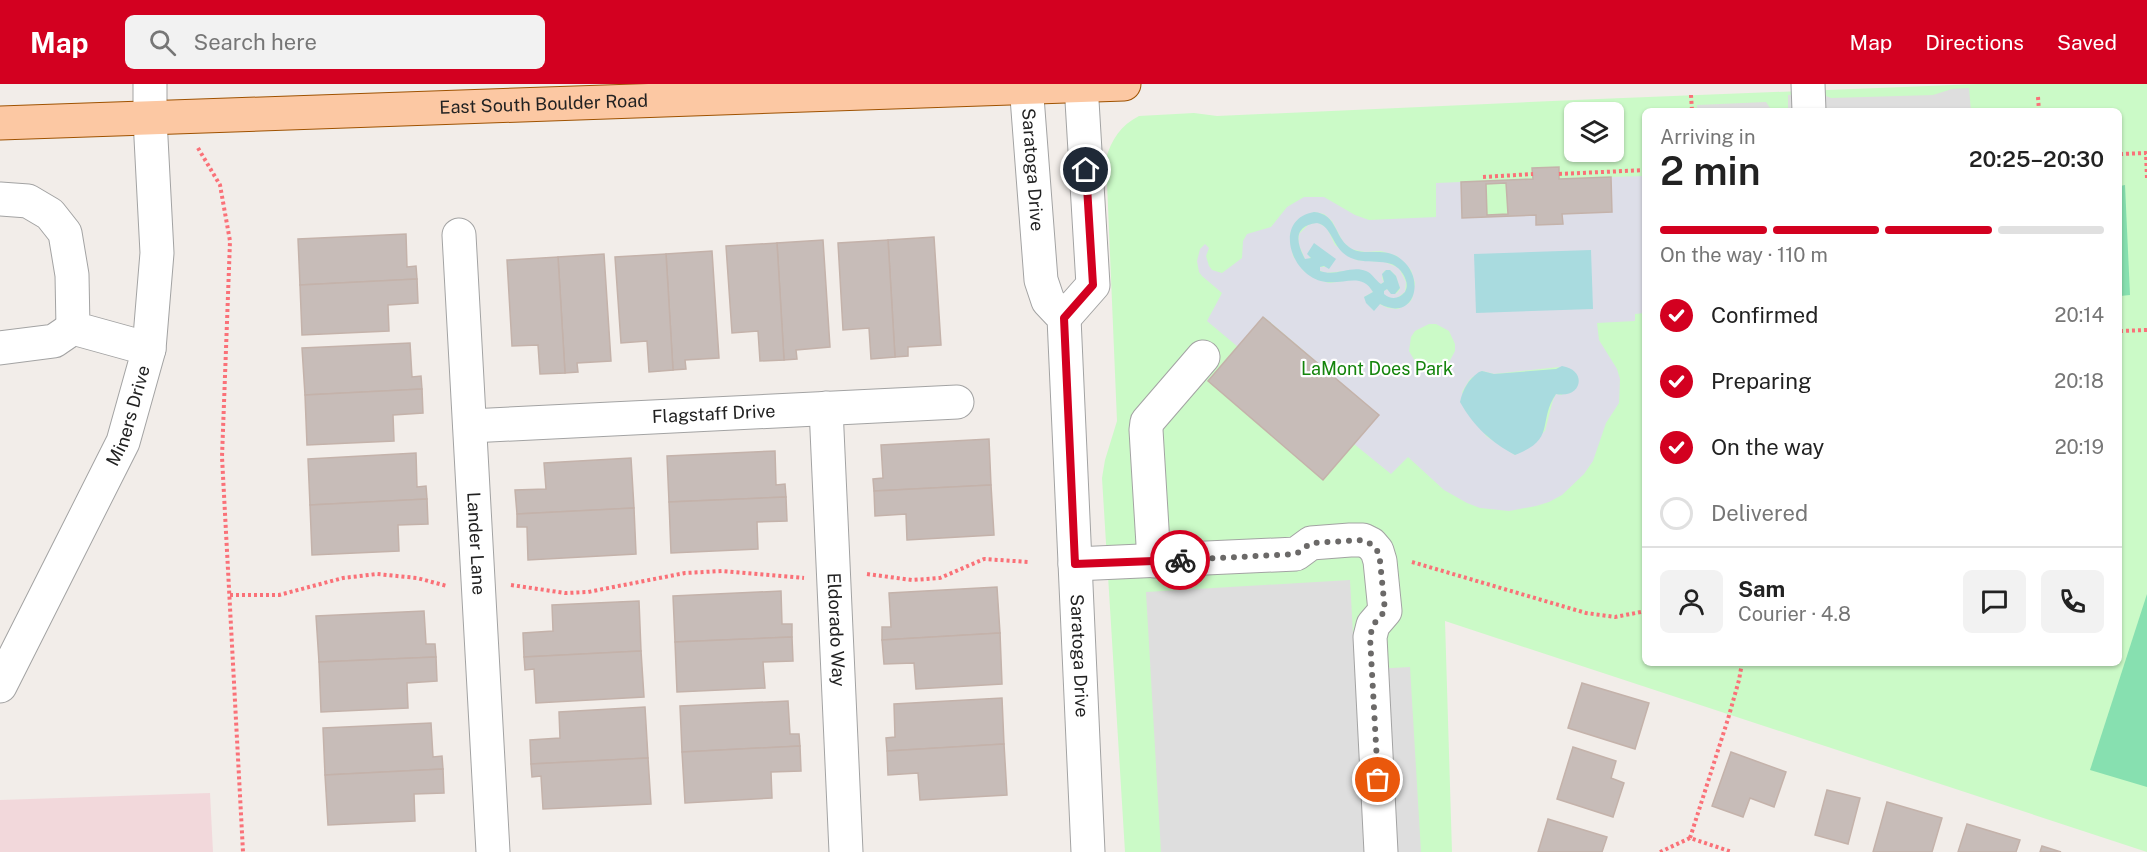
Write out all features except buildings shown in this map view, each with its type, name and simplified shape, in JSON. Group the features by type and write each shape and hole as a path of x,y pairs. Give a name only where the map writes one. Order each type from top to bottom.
{"main road":[{"name":"East South Boulder Road","path":"0,123 151,129 1027,86 1124,84"}],"street":[{"name":"Miners Drive","path":"0,686 123,442 149,350 157,253 150,84"},
{"path":"1808,84 1809,108"},
{"path":"1064,318 1093,285 1081,85"},
{"name":"Saratoga Drive","path":"1027,86 1041,280 1048,301 1064,318 1088,852"},
{"path":"0,199 28,201 50,214 65,233 72,275 73,327"},
{"name":"Lander Lane","path":"459,235 493,852"},
{"path":"73,327 149,350"},
{"path":"0,348 54,342 73,327"},
{"path":"1154,561 1147,422 1203,357"},
{"name":"Flagstaff Drive","path":"470,426 957,402"},
{"name":"Eldorado Way","path":"826,408 846,852"},
{"path":"1075,564 1296,554 1311,543 1350,540 1363,540 1371,544 1377,550 1382,568 1385,611 1373,625 1370,637 1381,852"}],"path":[{"path":"1691,95 1692,108"},
{"path":"2038,97 2039,108"},
{"path":"151,129 197,146 220,185 230,241 222,457 243,852"},
{"path":"2122,154 2146,153 2147,178"},
{"path":"1559,174 1642,170"},
{"path":"1483,177 1533,174"},
{"path":"2122,331 2147,330"},
{"path":"867,574 912,580 940,578 984,559 1029,562"},
{"path":"1411,562 1594,615 1615,617 1642,612"},
{"path":"504,584 566,593 588,592 685,573 722,571 805,578"},
{"path":"230,595 279,595 343,578 377,574 417,578 447,586"},
{"path":"1690,838 1728,719 1741,666"},
{"path":"1660,852 1690,838 1732,852"}],"shaded area":[{"path":"1969,88 1971,108 1788,108 1788,95 1821,94 1831,98 1933,95 1952,89"},
{"path":"1766,102 1770,108 1697,108 1697,105"},
{"path":"1642,176 1642,313 1635,314 1635,321 1597,323 1599,340 1617,369 1620,379 1619,403 1606,423 1593,461 1584,474 1562,495 1536,506 1509,511 1480,508 1444,490 1408,457 1391,474 1354,444 1379,415 1264,317 1238,347 1207,321 1222,293 1199,272 1197,261 1200,249 1205,244 1209,248 1206,256 1209,266 1212,270 1222,273 1242,258 1243,241 1247,234 1271,227 1287,207 1304,197 1324,197 1355,215 1369,220 1436,217 1436,183 1461,182 1462,218 1536,215 1563,223 1562,214 1611,177","holes":["1314,212 1324,214 1332,221 1343,242 1351,249 1365,252 1381,251 1397,256 1411,270 1415,283 1409,303 1398,309 1388,308 1364,297 1373,292 1368,284 1358,279 1329,283 1316,279 1304,271 1293,256 1290,233","1429,324 1436,324 1449,331 1455,344 1455,351 1448,364 1435,370 1421,368 1409,351 1411,337 1415,331","1559,367 1562,395 1556,394 1553,400 1545,431 1515,455 1486,436 1462,392 1470,379 1482,371 1494,374"]},
{"path":"1317,222 1327,228 1335,245 1356,260 1385,262 1399,268 1406,282 1405,292 1397,298 1384,295 1383,291 1388,289 1393,294 1400,289 1396,276 1390,270 1384,271 1382,278 1384,282 1381,284 1356,270 1325,273 1319,270 1320,267 1326,267 1311,256 1308,260 1305,259 1298,243 1299,234 1308,225"},
{"path":"1350,580 1355,670 1410,667 1421,852 1161,852 1146,592"},
{"path":"210,793 213,852 0,852 0,800"}],"green space":[{"name":"LaMont Does Park","path":"1978,84 2147,84 2147,852 1445,621 1452,852 1125,852 1102,478 1117,421 1106,159 1114,139 1127,124 1139,116 1194,113 1217,116"},
{"path":"2125,185 2130,295 2122,296 2122,186"},
{"path":"2147,594 2147,787 2090,770"}],"water":[{"path":"1314,212 1327,217 1344,242 1355,250 1389,253 1402,260 1409,268 1415,287 1408,303 1401,308 1380,304 1374,311 1366,303 1364,297 1373,292 1361,281 1328,282 1319,281 1310,276 1302,269 1291,250 1291,231 1295,222","holes":["1317,223 1330,233 1340,250 1351,258 1386,263 1398,268 1406,281 1405,292 1395,298 1384,294 1387,289 1391,294 1395,294 1400,288 1396,276 1390,270 1382,274 1384,282 1381,284 1368,272 1360,270 1332,273 1320,271 1320,267 1324,266 1329,269 1336,259 1314,243 1307,254 1311,258 1305,259 1300,247 1300,231 1309,225"]},
{"path":"1591,250 1593,309 1476,313 1474,254"},
{"path":"1562,366 1576,373 1578,383 1576,388 1572,392 1556,394 1547,413 1541,436 1528,449 1515,455 1484,433 1460,402 1466,385 1479,372 1494,374 1556,369"}],"way so far":[{"path":"1180,560 1296,554 1311,543 1350,540 1363,540 1377,550 1385,611 1373,625 1370,637 1378,780"}],"route":[{"path":"1086,170 1093,285 1064,318 1075,564 1180,560"}]}
